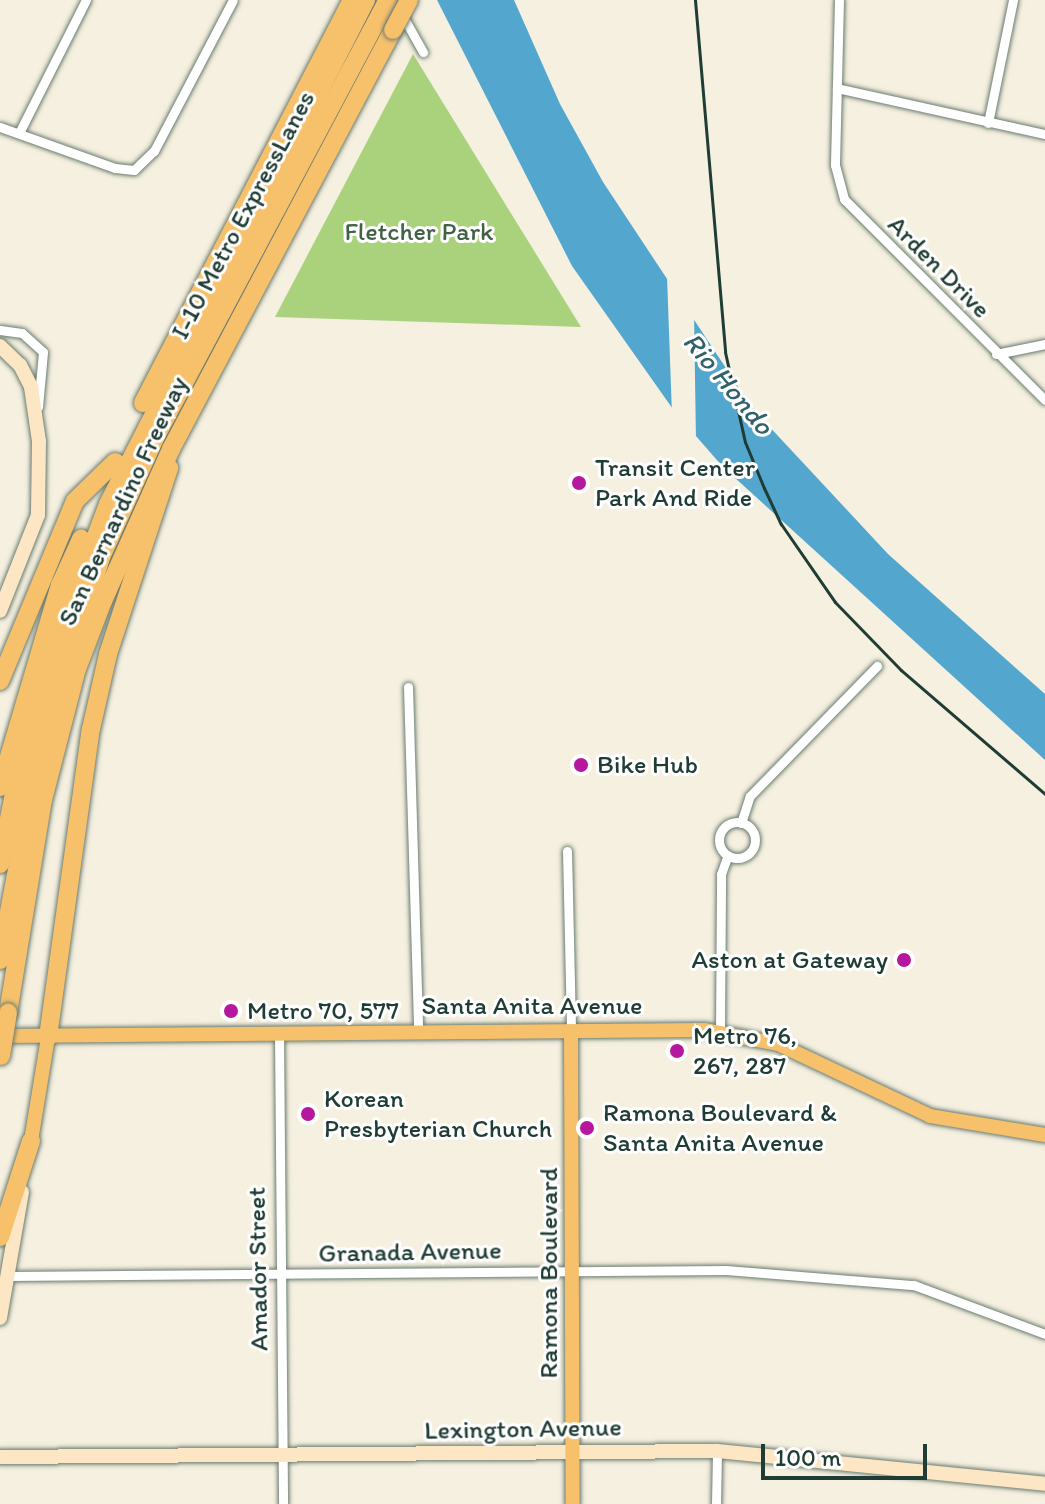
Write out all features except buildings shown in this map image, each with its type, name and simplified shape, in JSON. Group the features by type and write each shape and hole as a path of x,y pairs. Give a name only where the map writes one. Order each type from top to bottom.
{"highway":[{"name":"San Bernardino Freeway","path":"0,787 60,585 115,462 305,83 352,0"},
{"name":"San Bernardino Freeway","path":"1,1060 43,800 77,669 171,449 409,0"},
{"name":"I-10 Metro ExpressLanes","path":"0,960 39,751 102,555 157,434 365,41 382,3"},
{"name":"I-10 Metro ExpressLanes","path":"0,864 17,778 52,653 108,504 382,3"},
{"path":"348,113 365,41"},
{"path":"48,1037 91,729 108,654 167,485 171,449"},
{"path":"0,681 75,501 115,462"},
{"path":"0,1237 31,1141"}],"main road":[{"name":"Santa Anita Avenue","path":"0,1036 418,1030 720,1031 778,1044 930,1116 1045,1135"},
{"name":"Ramona Boulevard","path":"571,1031 573,1504"},
{"path":"31,1141 48,1037"}],"street":[{"path":"19,133 86,0"},
{"path":"0,127 134,170 154,151 233,0"},
{"path":"839,0 837,88 1045,134"},
{"path":"988,123 1013,0"},
{"path":"382,3 423,52"},
{"name":"Arden Drive","path":"837,88 835,165 838,185 856,215 996,354 1045,344"},
{"path":"0,330 22,333 43,352 38,407 38,515 0,611"},
{"path":"0,346 20,365 38,407"},
{"path":"996,354 1045,400"},
{"path":"741,823 753,833 752,849 744,857 728,855 720,847 721,831 741,823 750,796 877,666"},
{"path":"408,687 418,1030"},
{"name":"Ramona Boulevard","path":"567,851 571,1031"},
{"path":"720,1031 721,874 728,855"},
{"name":"Amador Street","path":"279,1034 278,1276 283,1504"},
{"path":"0,1318 31,1141"},
{"name":"Granada Avenue","path":"7,1276 726,1270 914,1285 1045,1334"},
{"path":"716,1504 717,1451"},
{"name":"Lexington Avenue","path":"0,1457 717,1451 1045,1484"}],"green space":[{"name":"Fletcher Park","path":"413,54 581,327 275,317"}],"water":[{"name":"Rio Hondo","path":"437,0 514,0 560,104 603,182 753,409 888,554 1045,694 1045,760 723,467 675,412 572,266"}],"pier":[{"path":"667,276 694,314 696,441 672,415"}],"railway":[{"path":"695,0 725,352 745,442 764,488 781,524 835,602 901,670 1045,794"}],"place":[{"name":"Transit Center Park And Ride","path":"579,483"},
{"name":"Bike Hub","path":"581,765"},
{"name":"Aston at Gateway","path":"904,960"},
{"name":"Metro 70, 577","path":"231,1011"},
{"name":"Metro 76, 267, 287","path":"677,1051"},
{"name":"Korean Presbyterian Church","path":"308,1114"},
{"name":"Ramona Boulevard & Santa Anita Avenue","path":"587,1128"}]}
